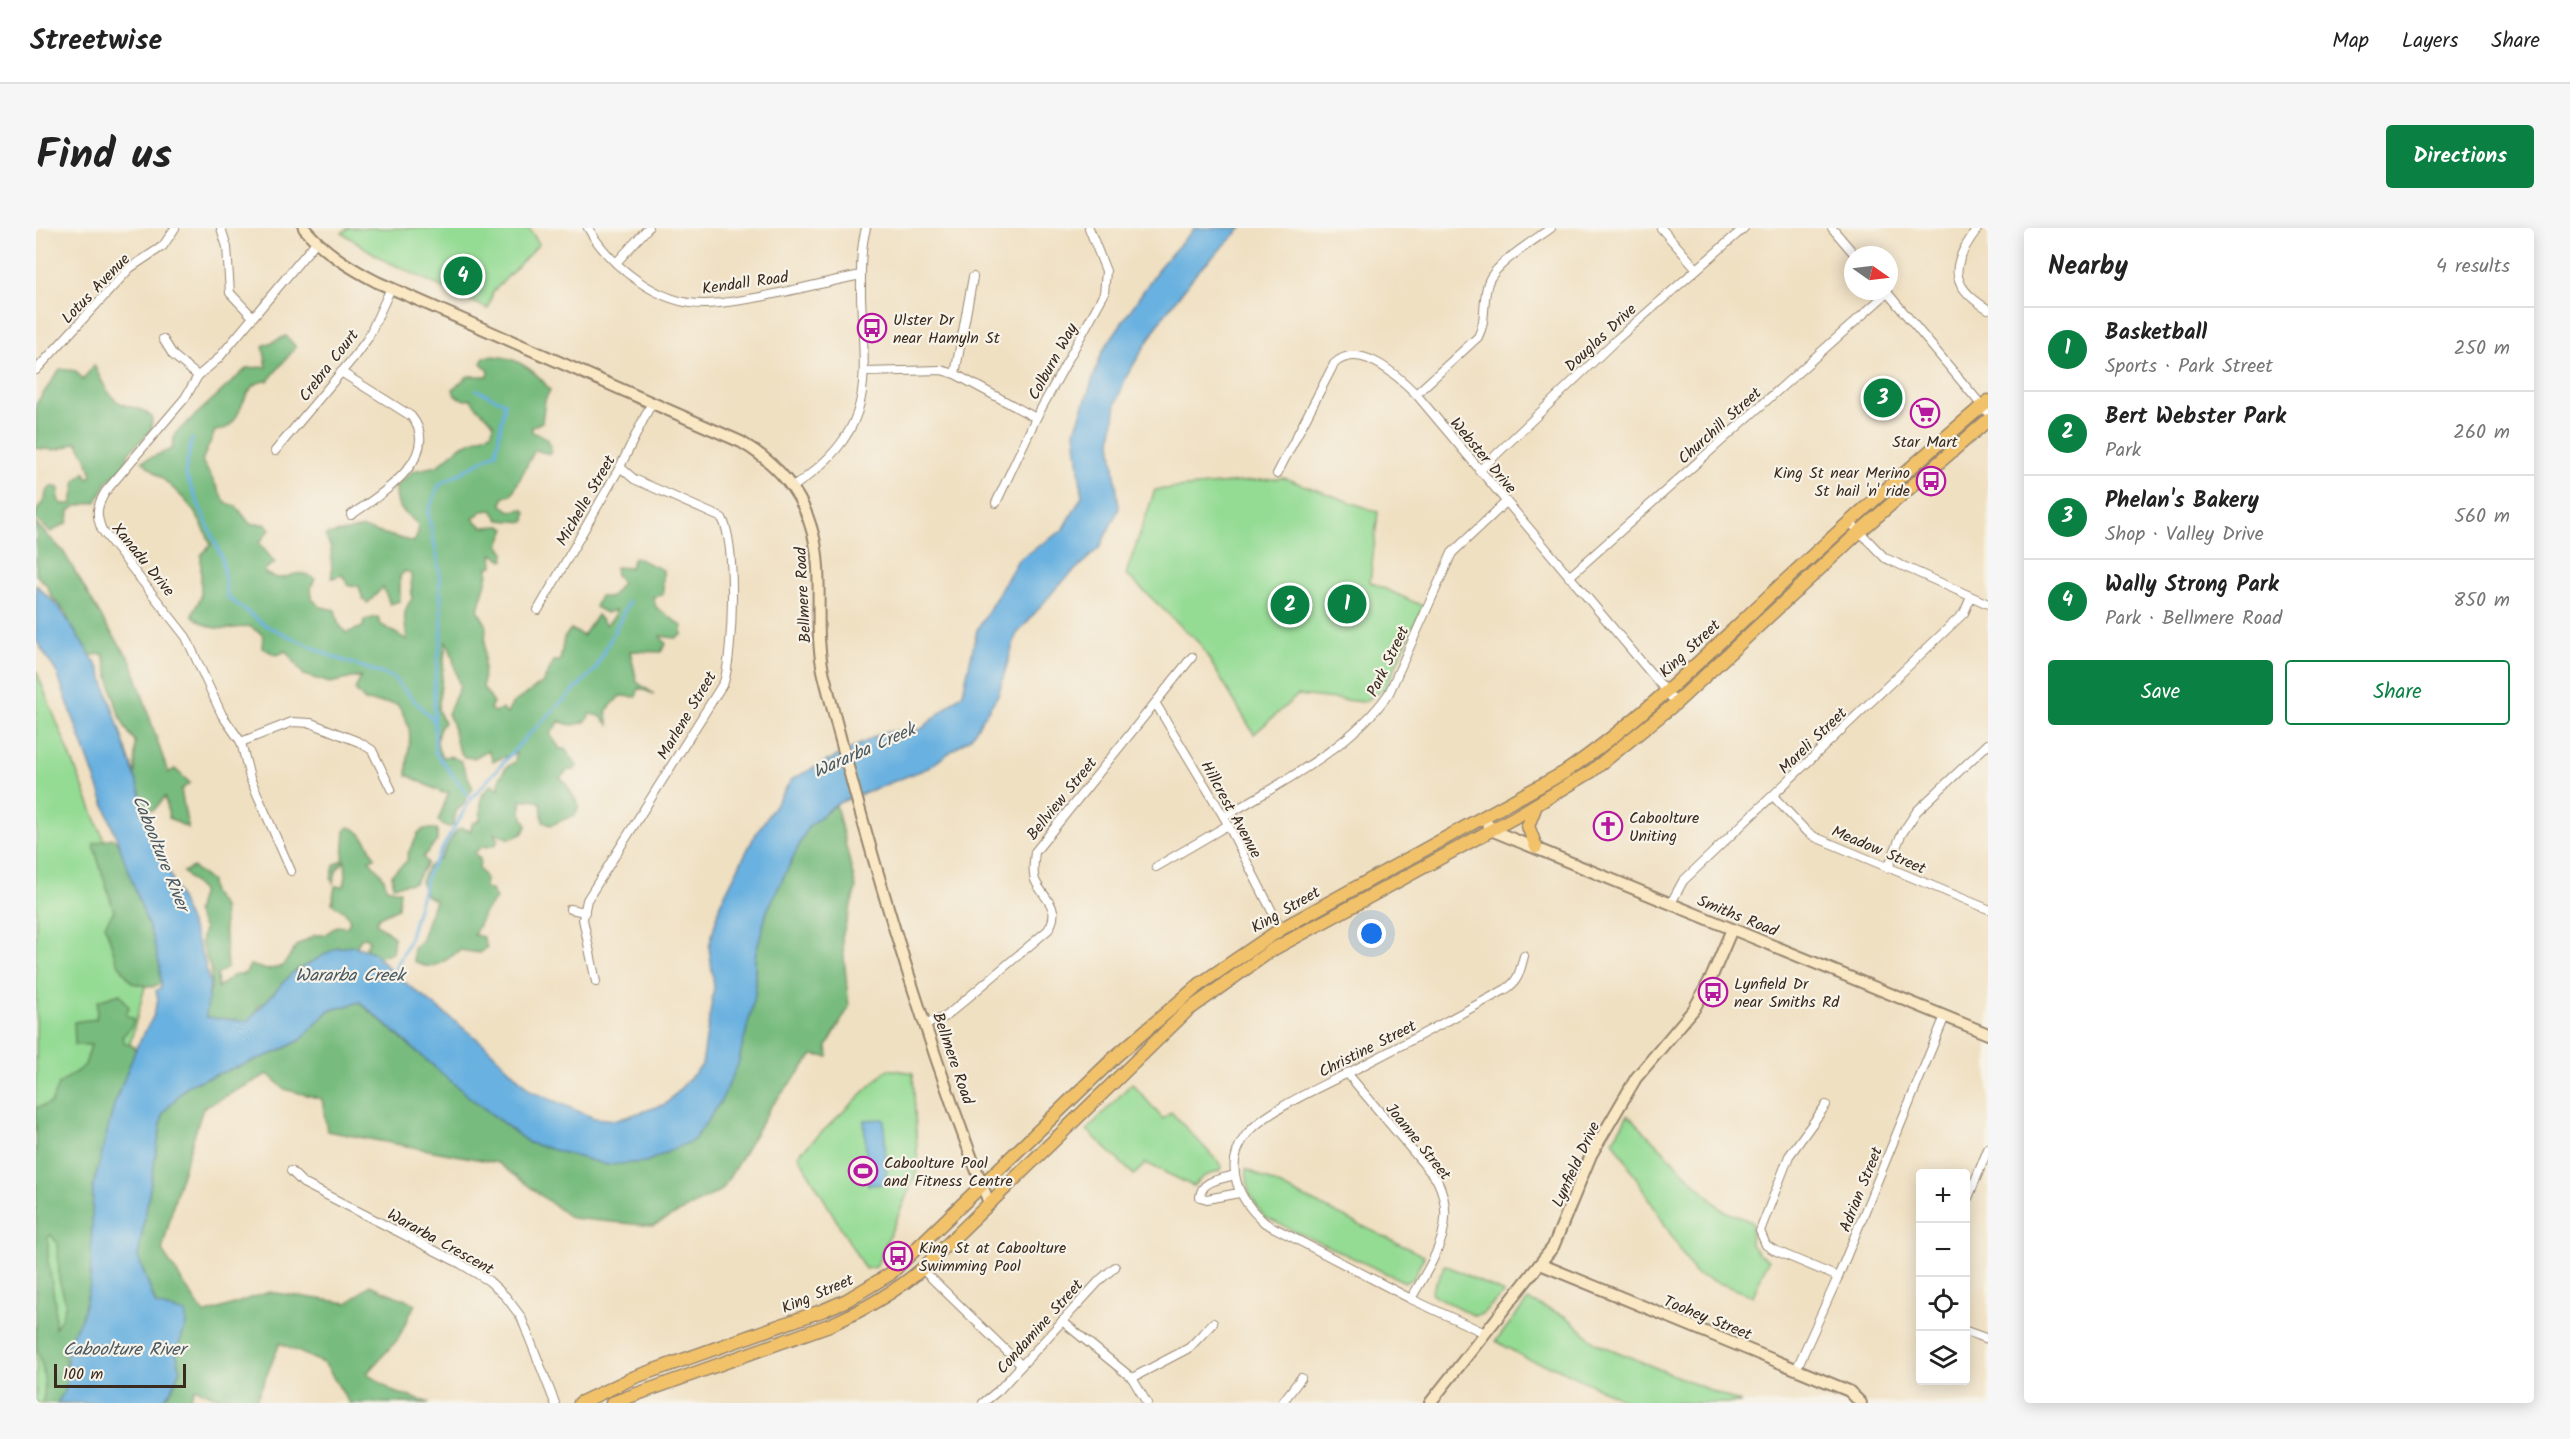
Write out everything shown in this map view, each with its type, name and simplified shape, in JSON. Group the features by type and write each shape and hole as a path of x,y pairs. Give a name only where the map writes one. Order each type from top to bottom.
{"main road":[{"name":"Bellmere Road","path":"304,228 316,242 356,271 652,402 756,451 793,487 812,528 817,551 818,641 838,727 892,923 989,1203"},
{"name":"King Street","path":"587,1401 635,1377 832,1307 880,1281 921,1247 1148,1026 1209,977 1281,929 1484,817 1593,752 1667,692 1849,521 1986,406"},
{"name":"King Street","path":"612,1403 860,1312 897,1290 922,1269 1155,1039 1217,987 1288,941 1536,805 1592,771 1676,703 1859,532 1988,420"},
{"path":"1536,805 1528,826 1536,847"},
{"path":"1484,817 1491,830"},
{"name":"Smiths Road","path":"1491,830 1988,1034"},
{"name":"Lynfield Drive","path":"1430,1403 1540,1264 1561,1229 1592,1155 1636,1078 1694,1009 1712,976 1732,928"},
{"name":"Toohey Street","path":"1540,1264 1849,1391 1861,1403"},
{"path":"758,1334 764,1347"}],"street":[{"name":"Lotus Avenue","path":"36,370 130,268 163,246 176,228"},
{"path":"221,228 227,247 230,293 252,316"},
{"name":"Kendall Road","path":"588,228 598,246 616,263 653,290 678,299 705,304 861,275"},
{"path":"616,263 648,228"},
{"path":"793,487 830,458 846,438 856,419 864,372 861,275 862,243 866,228"},
{"name":"Colburn Way","path":"996,503 1036,418 1104,294 1106,271 1089,228"},
{"path":"1416,394 1478,338 1483,328 1488,283 1494,272 1551,228"},
{"path":"1661,228 1696,269"},
{"name":"Douglas Drive","path":"1479,471 1617,339 1744,228"},
{"path":"1832,228 1847,246"},
{"path":"1978,228 1961,251 1956,262 1957,273 1972,297 1988,309"},
{"name":"Xanadu Drive","path":"291,871 250,778 241,742 222,715 186,637 102,530 97,518 98,504 106,491 185,398 198,376 218,359 316,242"},
{"path":"955,374 973,277"},
{"name":"Crebra Court","path":"275,451 368,338 391,288"},
{"name":"Churchill Street","path":"1569,577 1878,300"},
{"path":"1894,300 1986,406"},
{"path":"163,339 173,355 198,376"},
{"name":"Webster Drive","path":"1277,474 1334,364 1342,357 1352,354 1391,371 1416,394 1676,703"},
{"path":"864,372 941,370 955,374 1036,418"},
{"path":"341,372 411,416 418,425 420,437 413,460 393,486 351,515"},
{"name":"Michelle Street","path":"538,609 620,467 652,402"},
{"name":"Marlene Street","path":"596,982 585,937 587,900 724,682 729,666 730,538 722,518 634,479 620,467"},
{"name":"Park Street","path":"1156,867 1309,766 1377,711 1389,693 1452,553 1506,502"},
{"path":"1849,521 1884,558 1988,604"},
{"name":"Mareli Street","path":"1671,903 1683,881 1964,613 1971,597"},
{"name":"Bellview Street","path":"926,1024 945,1017 1048,930 1054,914 1052,902 1035,880 1033,866 1035,852 1192,657"},
{"name":"Hillcrest Avenue","path":"1156,704 1226,821 1281,929"},
{"path":"241,742 292,722 311,723 359,742 372,750 391,789"},
{"path":"1888,868 1901,835 1917,811 1988,744"},
{"name":"Meadow Street","path":"1773,796 1805,831 1815,837 1988,909"},
{"path":"570,909 585,912"},
{"name":"Christine Street","path":"1485,1333 1411,1299 1264,1223 1247,1208 1239,1193 1235,1175 1237,1156 1245,1136 1257,1124 1347,1073 1506,989 1515,983 1524,956"},
{"name":"Adrian Street","path":"1796,1370 1838,1276 1945,1016"},
{"name":"Joanne Street","path":"1347,1073 1437,1180 1445,1196 1446,1218 1438,1250 1411,1299"},
{"path":"1826,1106 1789,1156 1760,1231 1766,1245 1774,1250 1838,1276"},
{"path":"1970,1191 1988,1149"},
{"name":"Wararba Crescent","path":"291,1171 303,1183 461,1264 489,1281 507,1298 521,1317 555,1403"},
{"path":"1235,1175 1205,1184 1200,1189 1200,1197 1207,1199 1239,1193"},
{"name":"Condamine Street","path":"983,1403 999,1390 1101,1279 1115,1267"},
{"path":"922,1269 1022,1365"},
{"path":"1062,1322 1132,1378 1147,1403"},
{"path":"1132,1378 1189,1348 1213,1323"},
{"path":"1970,1333 1988,1339"},
{"path":"1282,1403 1301,1378"}],"green space":[{"path":"348,228 529,228 539,244 493,292 488,309 384,260 342,233"},
{"path":"286,336 296,347 268,381 258,383 251,388 232,423 225,429 215,431 202,461 226,503 236,506 250,524 265,524 270,529 259,543 275,563 265,569 265,573 279,578 301,573 315,579 311,587 312,599 321,607 335,610 338,623 346,633 363,627 364,620 378,617 380,624 407,640 405,614 412,599 411,574 405,571 400,576 400,601 390,604 383,587 368,603 363,600 359,586 349,586 342,575 332,578 331,548 325,535 363,528 414,542 418,526 400,507 396,486 413,471 437,466 461,446 491,433 494,425 489,418 476,407 471,399 465,400 455,396 453,389 468,376 488,376 489,371 481,363 484,357 494,356 521,364 537,375 550,390 545,400 542,422 532,427 532,432 546,438 551,448 550,454 535,450 512,494 503,498 502,505 511,511 523,509 526,512 525,522 499,520 492,510 482,511 473,519 483,527 501,526 506,529 499,545 505,552 504,560 492,554 493,566 488,567 478,611 486,624 483,687 493,702 490,709 494,712 502,709 507,714 512,704 543,682 554,661 560,661 564,638 571,629 583,636 597,615 606,625 614,617 615,610 606,613 595,607 600,596 610,598 622,583 616,575 615,567 630,568 634,557 663,570 663,595 653,597 656,607 682,626 682,635 675,638 660,636 666,644 661,652 630,651 637,682 654,694 639,688 636,697 620,696 606,711 609,725 600,716 590,714 586,721 579,724 570,725 560,721 550,734 560,749 565,749 577,765 575,770 568,770 560,778 565,782 579,806 575,815 551,825 543,822 541,803 533,799 521,801 521,813 527,826 522,834 510,839 494,833 498,841 494,846 482,847 474,853 480,859 479,869 485,877 485,888 491,890 496,899 486,910 474,935 483,937 487,947 479,953 460,950 443,962 432,966 414,961 413,948 421,941 435,900 425,895 421,881 427,868 440,858 456,831 461,828 471,831 472,824 480,820 483,794 492,784 499,789 501,777 505,770 515,762 516,753 493,761 488,750 474,758 464,757 460,752 448,714 460,686 446,642 438,710 444,722 439,730 437,744 442,757 450,756 461,761 473,789 466,796 465,803 456,811 453,826 448,827 438,821 449,792 443,793 407,775 410,738 407,723 397,704 365,701 355,690 361,676 330,683 304,675 286,651 277,655 262,648 263,635 249,626 212,627 192,615 201,597 201,555 211,545 191,507 142,461 172,449 175,434 247,368 267,367 263,346"},
{"path":"94,365 112,397 152,417 151,431 129,452 124,467 108,481 96,502 76,506 69,511 68,522 51,532 36,520 36,512 45,499 46,492 52,486 59,488 58,500 63,504 72,504 76,480 85,473 88,479 92,475 87,459 77,442 56,450 36,448 36,404 60,369 76,371 83,380"},
{"path":"1284,478 1378,512 1370,582 1423,606 1385,689 1363,702 1298,695 1254,734 1200,644 1126,574 1155,490"},
{"path":"36,524 63,551 106,625 131,661 168,773 175,769 190,783 181,790 188,828 169,818 165,797 154,810 143,808 135,789 135,741 122,721 103,654 83,656 65,611 52,597 46,584 36,575"},
{"path":"36,670 152,960 114,1105 68,1370 57,1403 36,1403"},
{"path":"836,805 856,888 842,937 849,1007 827,1046 828,1057 813,1055 770,1108 722,1190 653,1226 571,1218 498,1163 327,1131 322,1099 284,1089 268,1074 203,1108 178,1186 162,1251 204,1314 269,1292 348,1303 370,1285 415,1304 398,1339 367,1373 394,1392 430,1403 349,1403 325,1364 280,1343 255,1403 231,1403 195,1388 188,1403 160,1403 172,1389 180,1369 176,1352 186,1325 156,1305 138,1257 163,1113 188,1085 275,1053 301,1040 328,1011 359,1002 468,1096 529,1143 646,1162 755,996 755,957 767,911 808,827"},
{"path":"349,827 365,839 375,858 369,860 382,875 386,888 400,891 398,908 379,917 376,923 394,937 392,953 374,958 367,953 366,947 369,941 366,937 361,939 355,949 337,947 332,957 267,1009 260,1004 248,1025 201,1021 211,988 211,970 201,942 204,929 196,912 202,891 183,872 193,867 211,882 212,893 223,907 227,968 217,975 218,987 233,976 246,973 250,965 267,970 283,966 297,945 315,935 324,935 337,926 347,927 350,921 347,914 332,903 335,886 344,886 345,861 337,869 333,883 331,879 334,865 343,860 345,831"},
{"path":"424,829 437,829 437,841 423,857 427,863 414,883 393,886 392,874 407,861 408,853 418,833"},
{"path":"112,838 122,846 163,953 165,982 152,987 132,983 117,962 105,925 114,911 93,844"},
{"path":"120,994 129,1007 126,1015 134,1019 132,1026 122,1037 125,1043 133,1046 140,1057 95,1307 63,1354 69,1372 67,1403 42,1403 44,1382 36,1345 36,1108 51,1103 58,1085 85,1065 91,1045 75,1045 74,1022 96,1019 98,1001","holes":["51,1235 58,1244 59,1280 66,1303 61,1319 55,1328 55,1302 48,1260 48,1237"]},
{"name":"Caboolture Pool and Fitness Centre","path":"888,1069 913,1073 918,1169 876,1267 865,1269 798,1155"},
{"path":"1132,1083 1163,1119 1171,1112 1222,1166 1221,1170 1203,1177 1193,1186 1146,1163 1134,1175 1087,1130"},
{"path":"1628,1115 1722,1210 1752,1222 1750,1243 1758,1254 1768,1260 1753,1296 1695,1274 1613,1140"},
{"path":"1246,1169 1424,1256 1413,1279 1405,1282 1264,1217 1249,1193"},
{"path":"1445,1265 1504,1293 1482,1314 1475,1316 1431,1292"},
{"path":"1528,1300 1567,1317 1596,1343 1741,1403 1630,1403 1557,1368 1527,1359 1496,1341"}],"water":[{"name":"Wararba Creek","path":"1195,228 1242,228 1198,271 1162,318 1126,377 1116,403 1111,442 1119,508 1100,547 1058,586 1016,635 998,695 971,737 928,768 836,804 808,827 767,911 755,957 755,996 738,1064 721,1101 694,1140 646,1162 607,1165 529,1143 468,1096 360,1002 328,1011 301,1040 275,1053 188,1085 163,1113 138,1257 156,1305 186,1313 186,1325 176,1352 180,1369 172,1389 160,1403 57,1403 65,1391 68,1370 66,1346 82,1317 90,1284 93,1187 114,1105 137,1046 153,1017 158,999 156,991 161,987 160,967 153,939 57,673 36,640 36,585 60,608 100,670 152,828 204,959 210,984 206,1017 248,1021 292,973 336,948 354,946 373,952 393,973 485,1045 531,1091 594,1118 617,1120 666,1104 702,1065 714,987 709,947 720,904 754,837 792,779 884,732 920,730 963,693 977,630 1018,560 1063,530 1082,496 1075,431 1102,352 1161,265"},
{"path":"884,1119 887,1184 868,1185 864,1120"}],"waterway":[{"path":"471,799 435,752 434,687 442,631 439,566 428,512 439,485 496,453 505,403 477,390"},
{"path":"192,439 185,473 222,558 227,597 265,625 333,657 392,677 434,721"},
{"path":"393,974 408,943 428,873 471,799 526,737 595,670 629,602"}],"place":[{"name":"Wally Strong Park","path":"463,276"},
{"name":"Ulster Dr near Hamyln St","path":"872,328"},
{"name":"Phelan's Bakery","path":"1883,398"},
{"name":"Star Mart","path":"1925,413"},
{"name":"King St near Merino St hail 'n' ride","path":"1931,481"},
{"name":"Basketball","path":"1347,604"},
{"name":"Bert Webster Park","path":"1290,605"},
{"name":"Caboolture Uniting","path":"1608,826"},
{"name":"Lynfield Dr near Smiths Rd","path":"1713,992"},
{"name":"Caboolture Pool and Fitness Centre","path":"863,1171"},
{"name":"King St at Caboolture Swimming Pool","path":"898,1256"}],"water label":[{"name":"Caboolture River","path":"161,853"},
{"name":"Caboolture River","path":"124,1349"}]}
